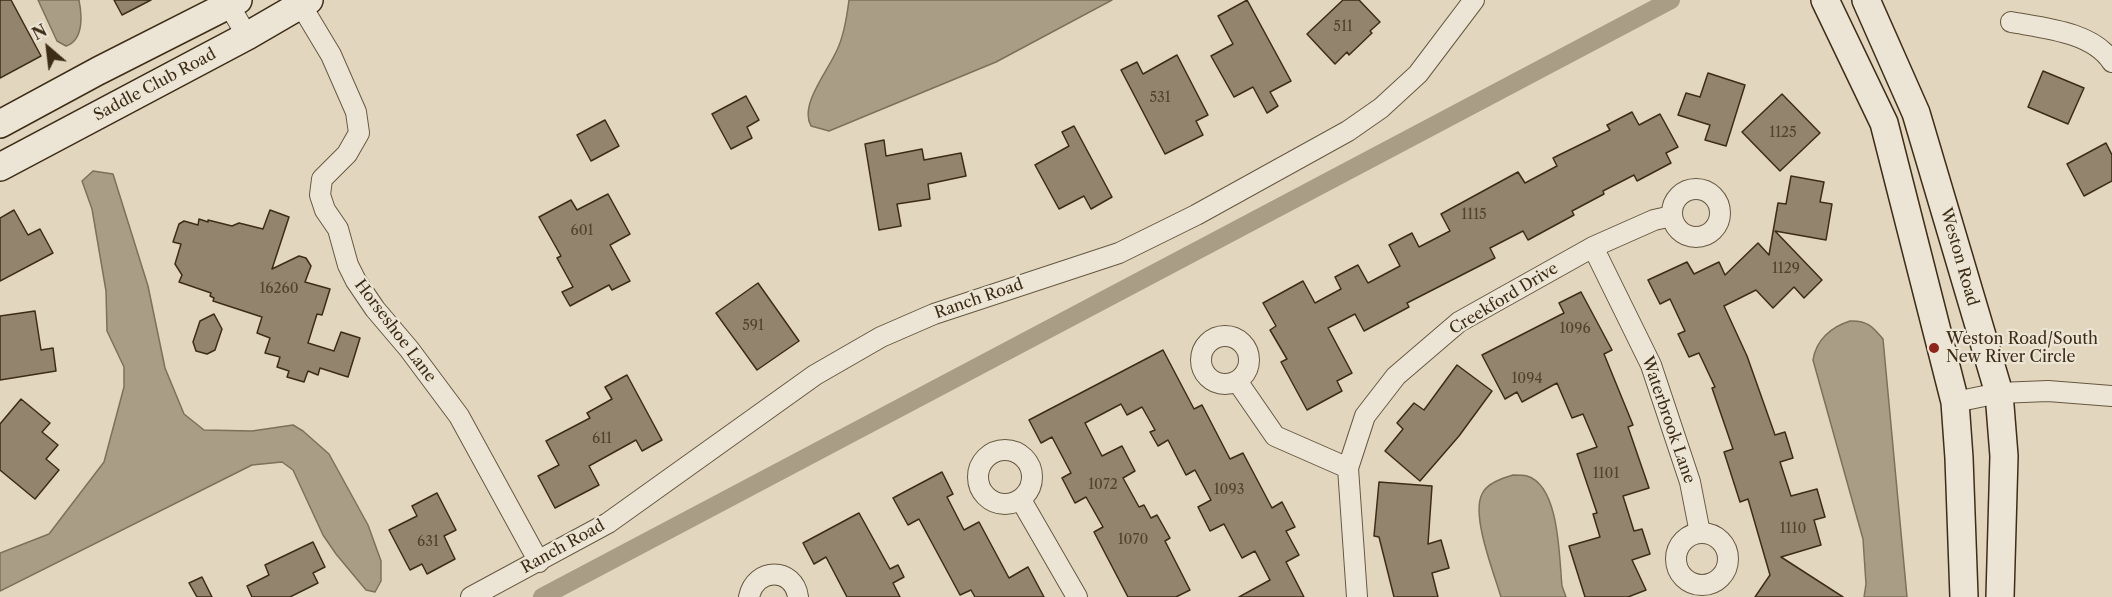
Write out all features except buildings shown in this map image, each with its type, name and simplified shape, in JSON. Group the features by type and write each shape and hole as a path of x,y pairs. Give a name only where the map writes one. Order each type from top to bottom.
{"main road":[{"path":"1825,0 1884,123 1955,402 1964,597"},
{"name":"Weston Road","path":"1866,0 1916,113 1999,393 2004,456 2000,597"},
{"path":"0,124 231,2"},
{"name":"Saddle Club Road","path":"0,167 247,36 303,2"}],"street":[{"name":"Ranch Road","path":"471,597 608,523 815,375 864,346 934,314 1129,249 1196,215 1348,131 1382,108 1418,74 1474,0"},
{"path":"231,2 247,36"},
{"name":"Horseshoe Lane","path":"303,2 331,55 356,112 359,133 347,154 322,178 320,195 325,210 338,229 348,264 356,281 375,309 409,349 459,416 539,562"},
{"path":"2012,22 2067,32 2105,51 2112,62"},
{"name":"Creekford Drive","path":"1357,597 1348,468 1365,416 1396,376 1459,322 1593,247 1654,220 1672,216"},
{"name":"Waterbrook Lane","path":"1593,247 1651,365 1690,482 1700,533"},
{"path":"1237,381 1275,436 1348,468"},
{"path":"1955,402 1999,393 2048,391 2112,396"},
{"path":"1021,500 1077,597"},
{"path":"749,597 754,584 760,578 774,574 789,580 794,585 798,597"}],"shaded area":[{"path":"38,0 79,0 81,13 79,33 72,43 66,46 57,41"},
{"path":"849,0 1112,0 996,62 829,131 811,126 808,118 809,108 816,88 839,44 845,26"},
{"path":"93,171 113,174 148,286 165,368 184,414 204,430 252,431 293,425 329,454 368,525 381,561 381,581 375,592 366,590 336,554 323,535 293,470 282,462 252,465 0,591 0,553 49,534 104,462 124,387 124,367 107,331 106,291 92,209 82,181"},
{"path":"1850,321 1869,325 1883,339 1907,597 1864,597 1866,584 1863,539 1813,360 1821,340 1837,327"},
{"path":"1513,475 1527,476 1538,482 1546,493 1556,524 1562,586 1566,597 1501,597 1481,530 1479,504 1484,490 1496,481"}],"waterway":[{"path":"542,597 1671,0"}],"place":[{"name":"Weston Road/South New River Circle","path":"1934,348"}]}
